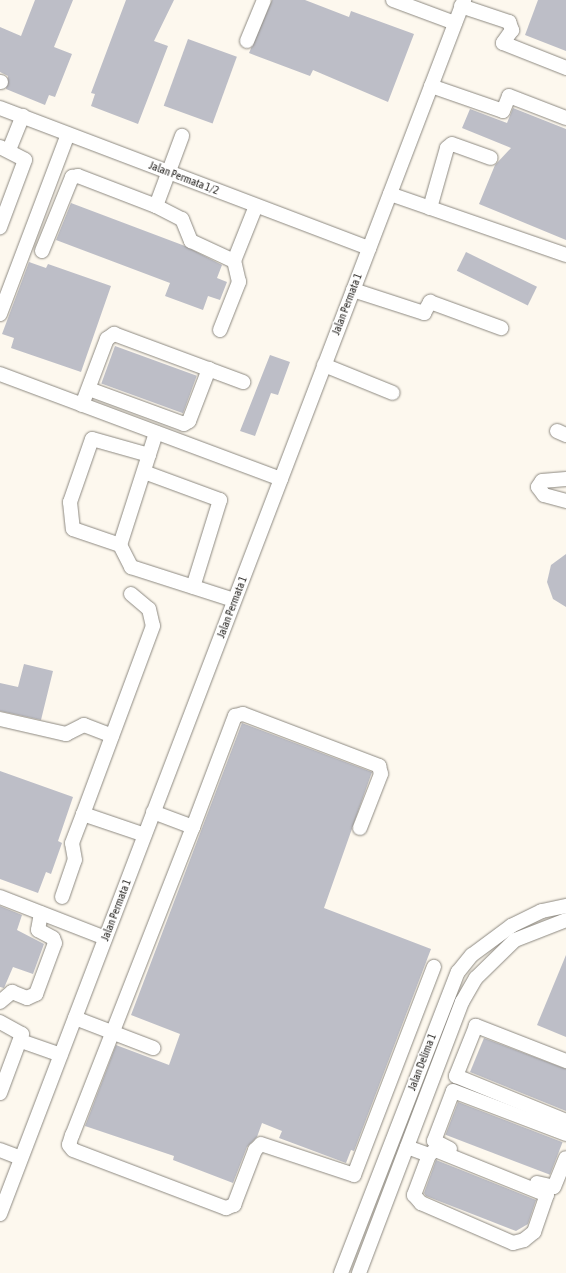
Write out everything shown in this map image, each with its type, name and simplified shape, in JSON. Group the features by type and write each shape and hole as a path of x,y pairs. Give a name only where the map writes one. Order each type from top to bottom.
{"street":[{"path":"247,41 264,0"},
{"path":"393,0 455,23"},
{"path":"462,3 509,22 512,30 503,43 566,68"},
{"name":"Jalan Permata 1","path":"0,1214 462,3"},
{"path":"431,86 503,111 509,96 566,118"},
{"name":"Jalan Permata 1/2","path":"0,108 369,248"},
{"path":"0,227 25,164 22,156 5,148 23,116"},
{"path":"0,314 68,134"},
{"path":"156,206 182,136"},
{"path":"430,208 446,148 452,144 491,158"},
{"path":"42,251 72,177 156,206 182,219 191,241 234,261"},
{"path":"390,194 566,255"},
{"path":"220,330 239,282 234,261 256,206"},
{"path":"353,290 424,313 430,302 501,328"},
{"path":"82,405 108,338 114,334 243,382"},
{"path":"324,365 393,393"},
{"path":"89,389 184,424 189,421 209,369"},
{"path":"0,374 280,479"},
{"path":"156,433 120,545 130,567 234,600"},
{"path":"120,545 73,529 70,502 92,439 149,455"},
{"path":"144,472 220,500 193,587"},
{"path":"566,479 548,479 538,487 544,495 566,501"},
{"path":"62,897 75,860 72,843 153,626 149,609 131,594"},
{"path":"360,828 381,774 379,766 243,714 235,716 69,1145 73,1150 226,1208 234,1205 255,1150 261,1144 354,1175 375,1184"},
{"path":"0,718 66,734 84,724 112,736"},
{"path":"154,812 193,827"},
{"path":"83,814 145,835"},
{"path":"0,897 105,938"},
{"name":"Jalan Delima 1","path":"341,1273 458,972 472,955 510,926 542,911 566,906"},
{"path":"0,1002 12,992 27,998 36,994 55,943 53,938 38,930 41,913"},
{"name":"Jalan Delima 1","path":"359,1273 454,1025 476,978 497,954 515,940 566,920"},
{"path":"354,1175 434,967"},
{"path":"75,1018 153,1048"},
{"path":"0,1022 18,1029 22,1034 21,1041 0,1093"},
{"path":"454,1025 473,1032"},
{"path":"566,1061 479,1026 473,1032 458,1070 458,1079 566,1121"},
{"path":"21,1041 61,1055"},
{"path":"430,1088 450,1097"},
{"path":"566,1134 457,1091 450,1097 434,1138 435,1143 549,1188 554,1187 566,1158"},
{"path":"407,1147 429,1155"},
{"path":"0,1150 21,1158"},
{"path":"435,1150 548,1195 534,1232 524,1240 513,1242 421,1203 414,1195 429,1155 435,1150"}],"building":[{"path":"35,0 73,0 54,47 72,54 55,97 49,95 45,105 6,89 8,76 0,72 0,27 21,36"},
{"path":"126,0 174,0 154,41 168,46 138,124 91,106 95,94 91,93"},
{"path":"272,0 305,0 349,17 351,11 414,34 388,102 313,70 310,76 249,53"},
{"path":"538,0 566,0 566,51 525,35"},
{"path":"188,39 237,57 213,124 164,106"},
{"path":"513,108 566,129 566,240 479,204 495,165 511,148 462,128 470,109 507,123"},
{"path":"71,203 185,246 222,265 217,278 227,282 220,300 208,296 203,310 165,296 170,283 56,240"},
{"path":"466,252 537,287 528,306 457,271"},
{"path":"29,262 46,268 48,264 111,286 81,372 11,348 14,338 2,334"},
{"path":"115,346 197,376 183,413 101,384"},
{"path":"270,355 290,362 278,395 271,393 255,436 240,431"},
{"path":"566,554 566,607 553,599 547,582 551,565"},
{"path":"24,664 53,671 41,720 0,711 0,683 18,687"},
{"path":"242,723 372,772 324,908 431,949 354,1151 351,1150 346,1163 279,1138 282,1131 262,1123 257,1137 247,1147 233,1183 173,1160 174,1156 85,1126 116,1045 169,1065 180,1034 131,1015"},
{"path":"0,771 73,797 58,841 62,843 51,874 46,872 38,893 0,879"},
{"path":"0,906 22,915 17,930 44,944 33,974 13,967 4,988 0,987"},
{"path":"566,955 566,1037 537,1025"},
{"path":"484,1038 566,1069 566,1111 470,1072"},
{"path":"458,1102 563,1142 550,1175 445,1135"},
{"path":"436,1160 536,1200 528,1224 516,1231 426,1196 424,1193"}]}
